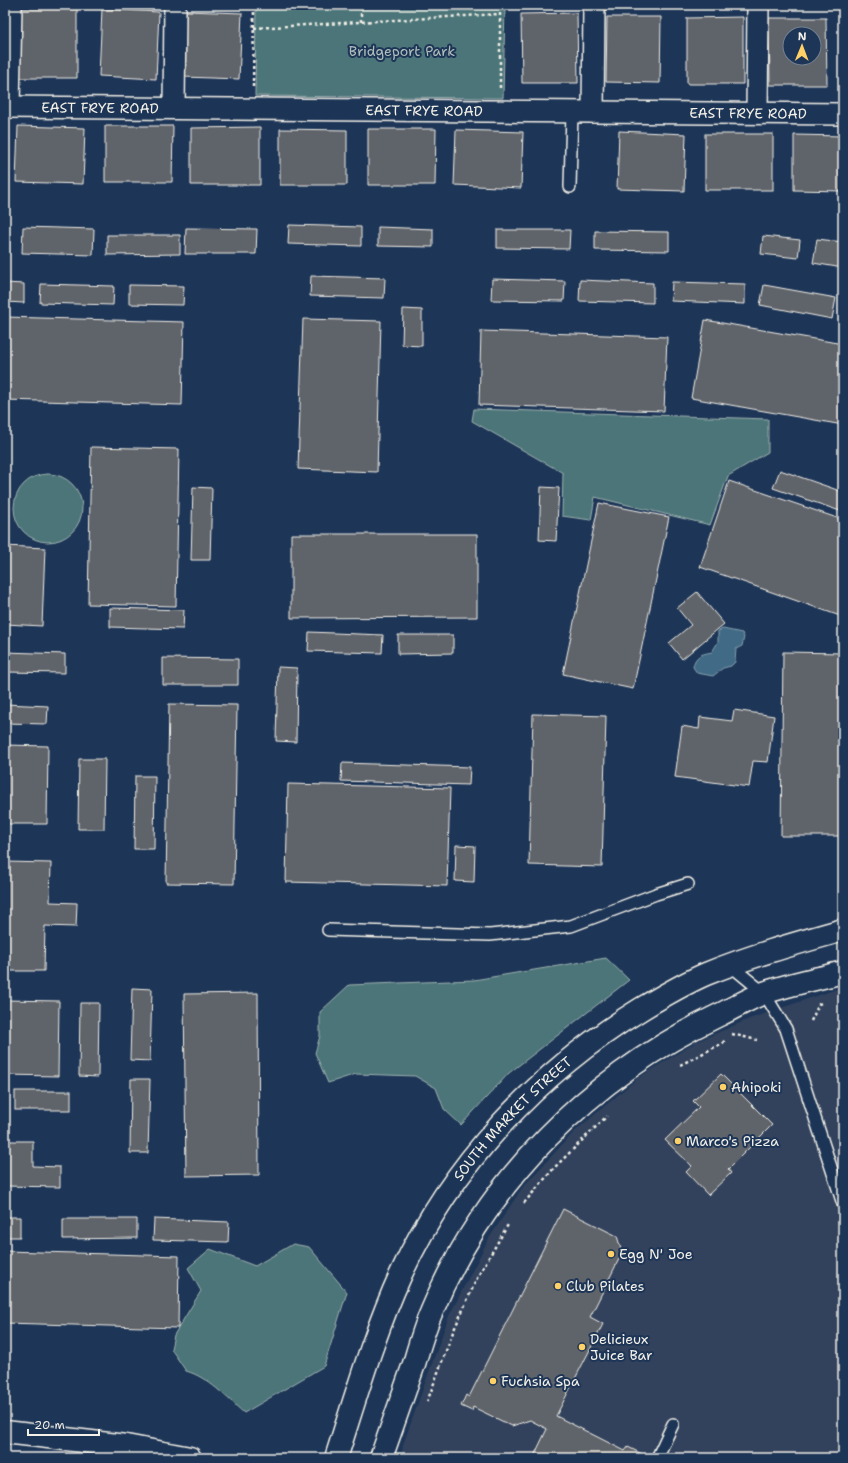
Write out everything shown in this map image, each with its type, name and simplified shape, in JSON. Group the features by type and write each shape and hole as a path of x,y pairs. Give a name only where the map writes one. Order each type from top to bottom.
{"street":[{"path":"7,107 11,5"},
{"path":"174,108 175,5"},
{"path":"582,112 594,5"},
{"path":"757,113 758,5"},
{"name":"EAST FRYE ROAD","path":"7,107 843,114"},
{"name":"SOUTH MARKET STREET","path":"336,1458 361,1379 401,1276 425,1229 477,1152 507,1118 534,1090 575,1054 616,1025 663,996 704,975 730,965 799,942 843,930"},
{"path":"381,1458 431,1313 456,1261 482,1216 511,1178 542,1142 582,1104 633,1063 706,1021 764,993 843,972"},
{"path":"5,1432 126,1446 190,1458"}],"lane":[{"path":"570,187 582,112"},
{"path":"328,930 490,935 571,926 656,894 688,884"},
{"path":"730,965 764,993 786,1029 843,1204"},
{"path":"657,1458 673,1424"}],"path":[{"path":"254,5 253,88 261,88"},
{"path":"361,5 361,22"},
{"path":"500,5 500,91"},
{"path":"254,28 500,14"},
{"path":"810,1021 819,1004 825,1002"},
{"path":"674,1068 723,1043 727,1033 757,1040"},
{"path":"524,1203 555,1167 608,1115"},
{"path":"424,1409 453,1332 478,1276 509,1222"}],"shaded area":[{"path":"723,629 742,633 744,637 742,646 736,649 735,662 731,666 723,668 713,676 697,673 693,667 695,660 702,654 712,652 718,642 718,631"},
{"path":"843,987 843,1458 401,1458 403,1445 449,1316 488,1240 522,1188 573,1133 638,1078 696,1042 749,1019"}],"green space":[{"name":"Bridgeport Park","path":"256,5 505,5 503,98 255,96"},
{"path":"474,409 768,419 768,452 728,476 710,525 595,497 591,520 562,516 563,473 472,421"},
{"path":"48,474 61,477 72,484 79,495 82,508 79,521 72,532 61,539 48,542 35,539 24,532 17,521 14,508 17,495 24,484 35,477"},
{"path":"606,958 629,980 509,1073 461,1125 444,1109 436,1088 415,1076 356,1074 328,1083 315,1053 320,1036 320,1012 349,985 474,980"},
{"path":"293,1244 309,1247 347,1292 324,1366 244,1413 210,1383 186,1371 171,1349 174,1335 201,1291 188,1268 210,1249 255,1266"}],"building":[{"path":"19,8 77,9 77,78 19,78"},
{"path":"102,9 159,12 156,79 99,76"},
{"path":"186,11 242,13 239,79 184,77"},
{"path":"577,13 578,83 522,83 521,14"},
{"path":"607,17 661,17 660,83 606,82"},
{"path":"743,17 743,84 687,84 687,18"},
{"path":"769,18 826,18 827,85 770,85"},
{"path":"18,126 85,128 83,184 16,182"},
{"path":"105,126 173,126 172,182 105,182"},
{"path":"260,127 260,185 191,185 191,128"},
{"path":"280,129 347,130 347,185 280,185"},
{"path":"368,129 436,129 435,185 368,185"},
{"path":"456,130 523,132 521,188 454,185"},
{"path":"619,131 686,134 684,191 617,189"},
{"path":"705,134 773,134 773,190 705,190"},
{"path":"794,135 843,136 843,191 794,190"},
{"path":"289,225 361,227 361,246 288,244"},
{"path":"23,227 94,229 93,255 22,253"},
{"path":"378,227 433,229 433,247 378,246"},
{"path":"186,228 257,229 256,254 185,254"},
{"path":"497,230 570,230 569,249 497,248"},
{"path":"595,231 669,232 669,251 595,250"},
{"path":"5,234 9,234 9,253 5,253"},
{"path":"107,235 180,235 180,254 107,255"},
{"path":"763,236 800,240 798,258 761,254"},
{"path":"817,239 843,242 843,268 813,263"},
{"path":"311,276 385,278 384,298 310,296"},
{"path":"492,279 565,281 564,301 491,300"},
{"path":"580,280 653,283 653,303 579,301"},
{"path":"672,282 745,284 745,304 671,301"},
{"path":"5,283 24,284 24,303 5,302"},
{"path":"41,284 114,286 113,305 40,303"},
{"path":"129,285 184,286 183,305 129,304"},
{"path":"764,285 836,298 832,319 760,305"},
{"path":"403,309 422,310 422,346 402,345"},
{"path":"5,317 184,322 182,405 5,400"},
{"path":"303,319 381,321 377,472 298,469"},
{"path":"705,320 843,344 843,425 691,398"},
{"path":"481,331 667,337 664,411 479,405"},
{"path":"91,447 179,449 176,606 88,604"},
{"path":"780,470 843,492 843,512 773,488"},
{"path":"729,481 843,520 843,617 700,567"},
{"path":"193,487 212,488 210,560 191,560"},
{"path":"541,487 559,488 556,541 539,540"},
{"path":"599,503 669,517 633,689 563,674"},
{"path":"291,534 477,534 477,617 291,618"},
{"path":"5,546 45,548 42,626 5,624"},
{"path":"697,592 724,624 682,659 669,643 691,625 677,608"},
{"path":"110,608 184,610 183,629 110,627"},
{"path":"309,632 383,635 382,653 308,651"},
{"path":"398,635 453,635 453,653 398,654"},
{"path":"5,652 65,654 65,673 5,672"},
{"path":"783,652 843,653 843,836 781,836"},
{"path":"163,658 238,659 238,685 163,685"},
{"path":"278,667 297,668 296,742 276,741"},
{"path":"5,704 48,706 47,724 5,723"},
{"path":"169,704 237,705 234,884 166,883"},
{"path":"734,710 774,716 768,762 753,761 749,787 675,777 682,726 699,729 700,717 732,721"},
{"path":"533,714 606,716 602,867 529,865"},
{"path":"5,745 48,746 47,824 5,824"},
{"path":"79,759 105,759 104,829 78,829"},
{"path":"342,763 470,767 469,785 341,781"},
{"path":"135,776 155,776 154,849 134,849"},
{"path":"288,784 450,788 447,886 286,882"},
{"path":"456,845 475,846 474,882 455,881"},
{"path":"5,862 51,863 50,902 77,903 76,927 45,926 44,971 5,971"},
{"path":"132,988 152,989 150,1061 130,1060"},
{"path":"258,993 259,1175 186,1176 184,994"},
{"path":"5,1000 59,1001 58,1076 5,1075"},
{"path":"80,1003 99,1003 98,1077 79,1076"},
{"path":"721,1074 772,1125 728,1169 731,1173 708,1195 686,1172 692,1166 665,1140 699,1107 693,1101"},
{"path":"131,1079 150,1079 148,1153 130,1153"},
{"path":"15,1091 71,1091 71,1110 15,1110"},
{"path":"5,1141 33,1141 33,1166 60,1167 60,1187 5,1186"},
{"path":"563,1209 617,1236 622,1253 590,1317 603,1324 556,1416 625,1451 628,1447 650,1458 533,1458 547,1429 530,1420 512,1426 473,1407 472,1411 461,1406 466,1395 469,1397"},
{"path":"5,1217 20,1217 20,1237 5,1237"},
{"path":"63,1219 137,1219 137,1238 63,1239"},
{"path":"154,1219 229,1222 228,1242 153,1240"},
{"path":"5,1251 179,1256 178,1328 5,1323"}],"place":[{"name":"Ahipoki","path":"723,1087"},
{"name":"Marco's Pizza","path":"678,1141"},
{"name":"Egg N' Joe","path":"611,1254"},
{"name":"Club Pilates","path":"558,1286"},
{"name":"Delicieux Juice Bar","path":"582,1347"},
{"name":"Fuchsia Spa","path":"493,1381"}]}
